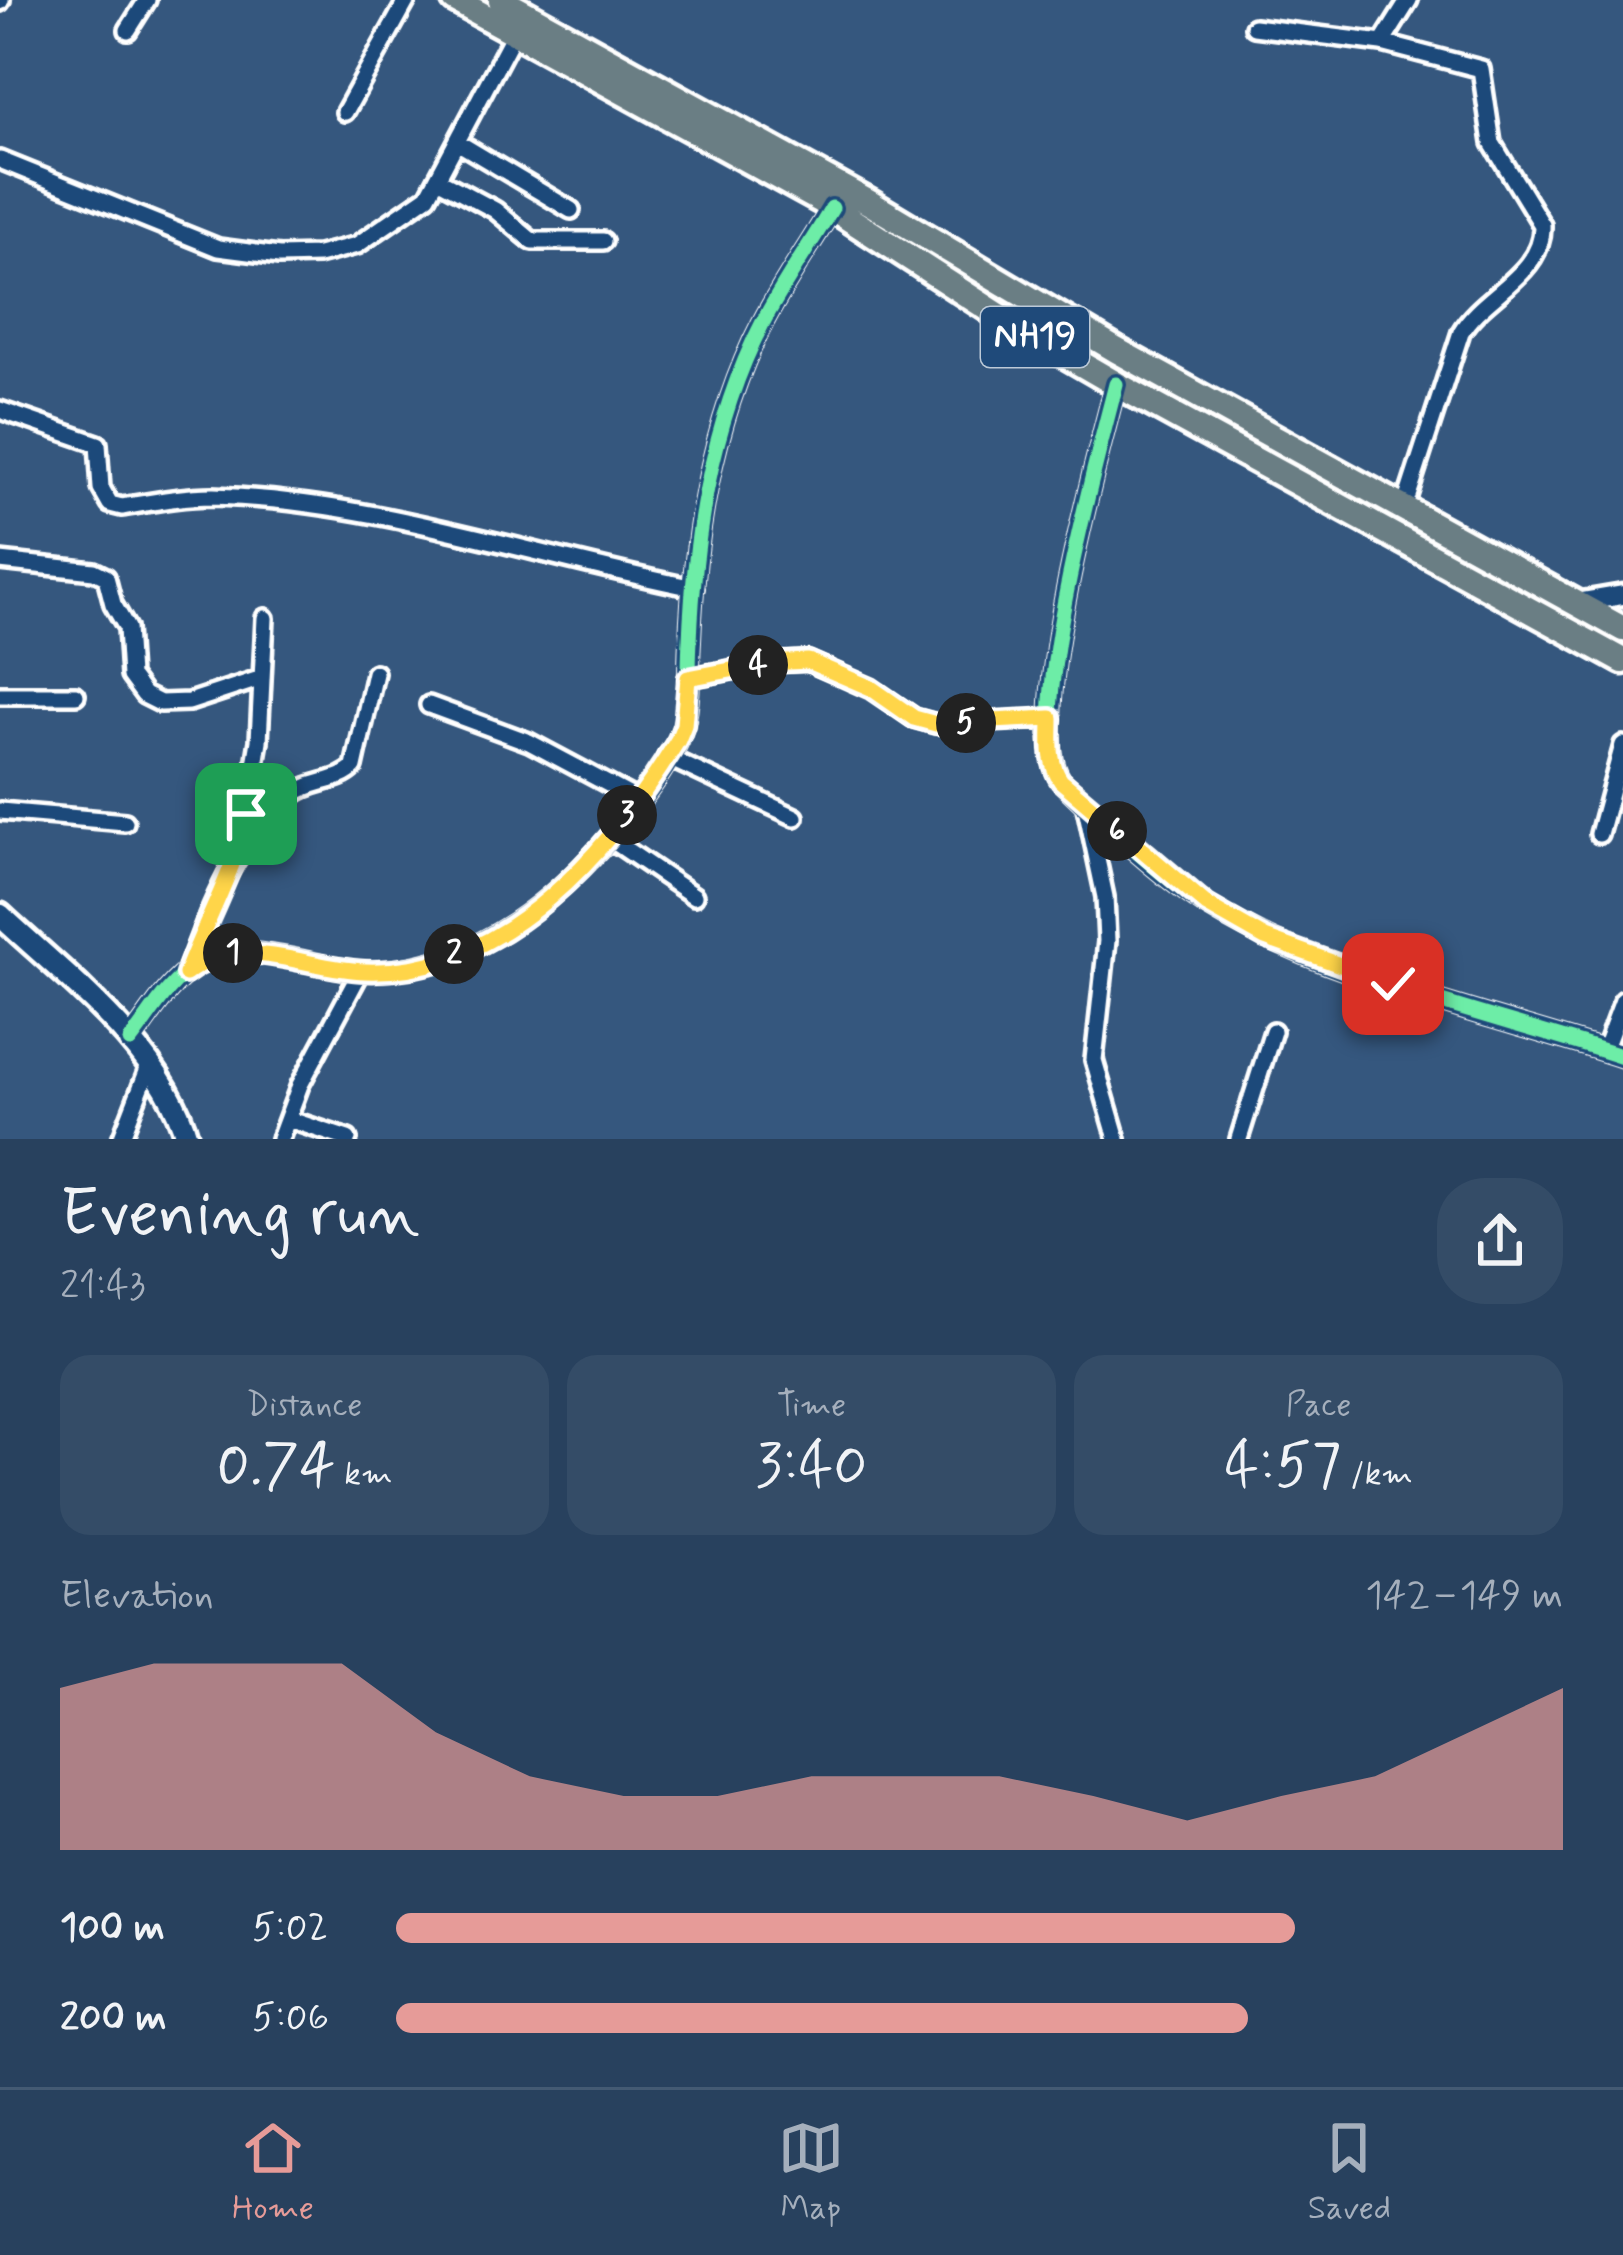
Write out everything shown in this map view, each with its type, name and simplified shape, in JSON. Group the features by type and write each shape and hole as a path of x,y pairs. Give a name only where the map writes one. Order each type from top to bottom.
{"highway":[{"name":"NH19","path":"455,0 832,208 1109,380 1623,662"},
{"name":"NH19","path":"501,0 870,203 1116,350 1623,629"},
{"path":"1109,380 1116,350"}],"main road":[{"path":"0,915 149,1064 180,1115 187,1139"}],"street":[{"path":"128,31 147,0"},
{"path":"345,112 407,0"},
{"path":"1382,43 1409,0"},
{"path":"1254,27 1382,43 1480,69 1492,142 1543,231 1534,253 1506,290 1469,319 1461,332 1404,508"},
{"path":"0,160 218,248 280,256 319,255 356,244 417,207 437,179 515,32"},
{"path":"457,142 571,210"},
{"path":"437,179 506,218 532,241 603,241"},
{"path":"186,974 211,959 240,952 361,971 412,967 482,944 553,895 609,838 684,725 707,487 742,369 762,323 832,208"},
{"path":"1109,380 1055,654 1054,771 1084,803 1186,890 1265,938 1623,1057"},
{"path":"0,410 98,444 101,488 110,504 122,507 214,496 278,502 388,519 694,588"},
{"path":"0,561 94,571 106,577 112,604 127,628 130,676 136,688 160,703 189,702 262,678"},
{"path":"1576,603 1623,595"},
{"path":"241,849 259,741 265,618"},
{"path":"688,678 768,663 808,661 871,688 914,718 936,724 1051,718"},
{"path":"130,1042 186,974 222,880 241,849 290,796 348,773 354,766 375,673"},
{"path":"0,695 76,695"},
{"path":"429,705 530,742 638,800"},
{"path":"1599,834 1623,745"},
{"path":"667,757 795,817"},
{"path":"1084,803 1105,897 1107,940 1094,1060 1117,1139"},
{"path":"0,811 124,822"},
{"path":"609,838 694,896"},
{"path":"280,1139 330,1025 361,971"},
{"path":"1604,1051 1623,1000"},
{"path":"1238,1139 1273,1031"},
{"path":"121,1139 149,1064"},
{"path":"287,1120 348,1139"}],"cycle path":[{"path":"130,1041 176,982 214,957 256,953 364,971 415,966 465,950 512,925 553,894 629,815 664,766 684,723 700,526 729,404 762,324 832,208"},
{"path":"1116,384 1080,526 1057,650 1051,751 1061,781 1171,879 1254,931 1356,974 1623,1057"}],"route":[{"path":"246,814 241,849 222,880 186,974 211,959 240,952 361,971 412,967 482,944 508,928 553,895 603,846 678,740 688,702 688,678 768,663 808,661 871,688 914,718 936,724 1051,718 1050,750 1061,781 1186,890 1265,938 1393,984"}]}
